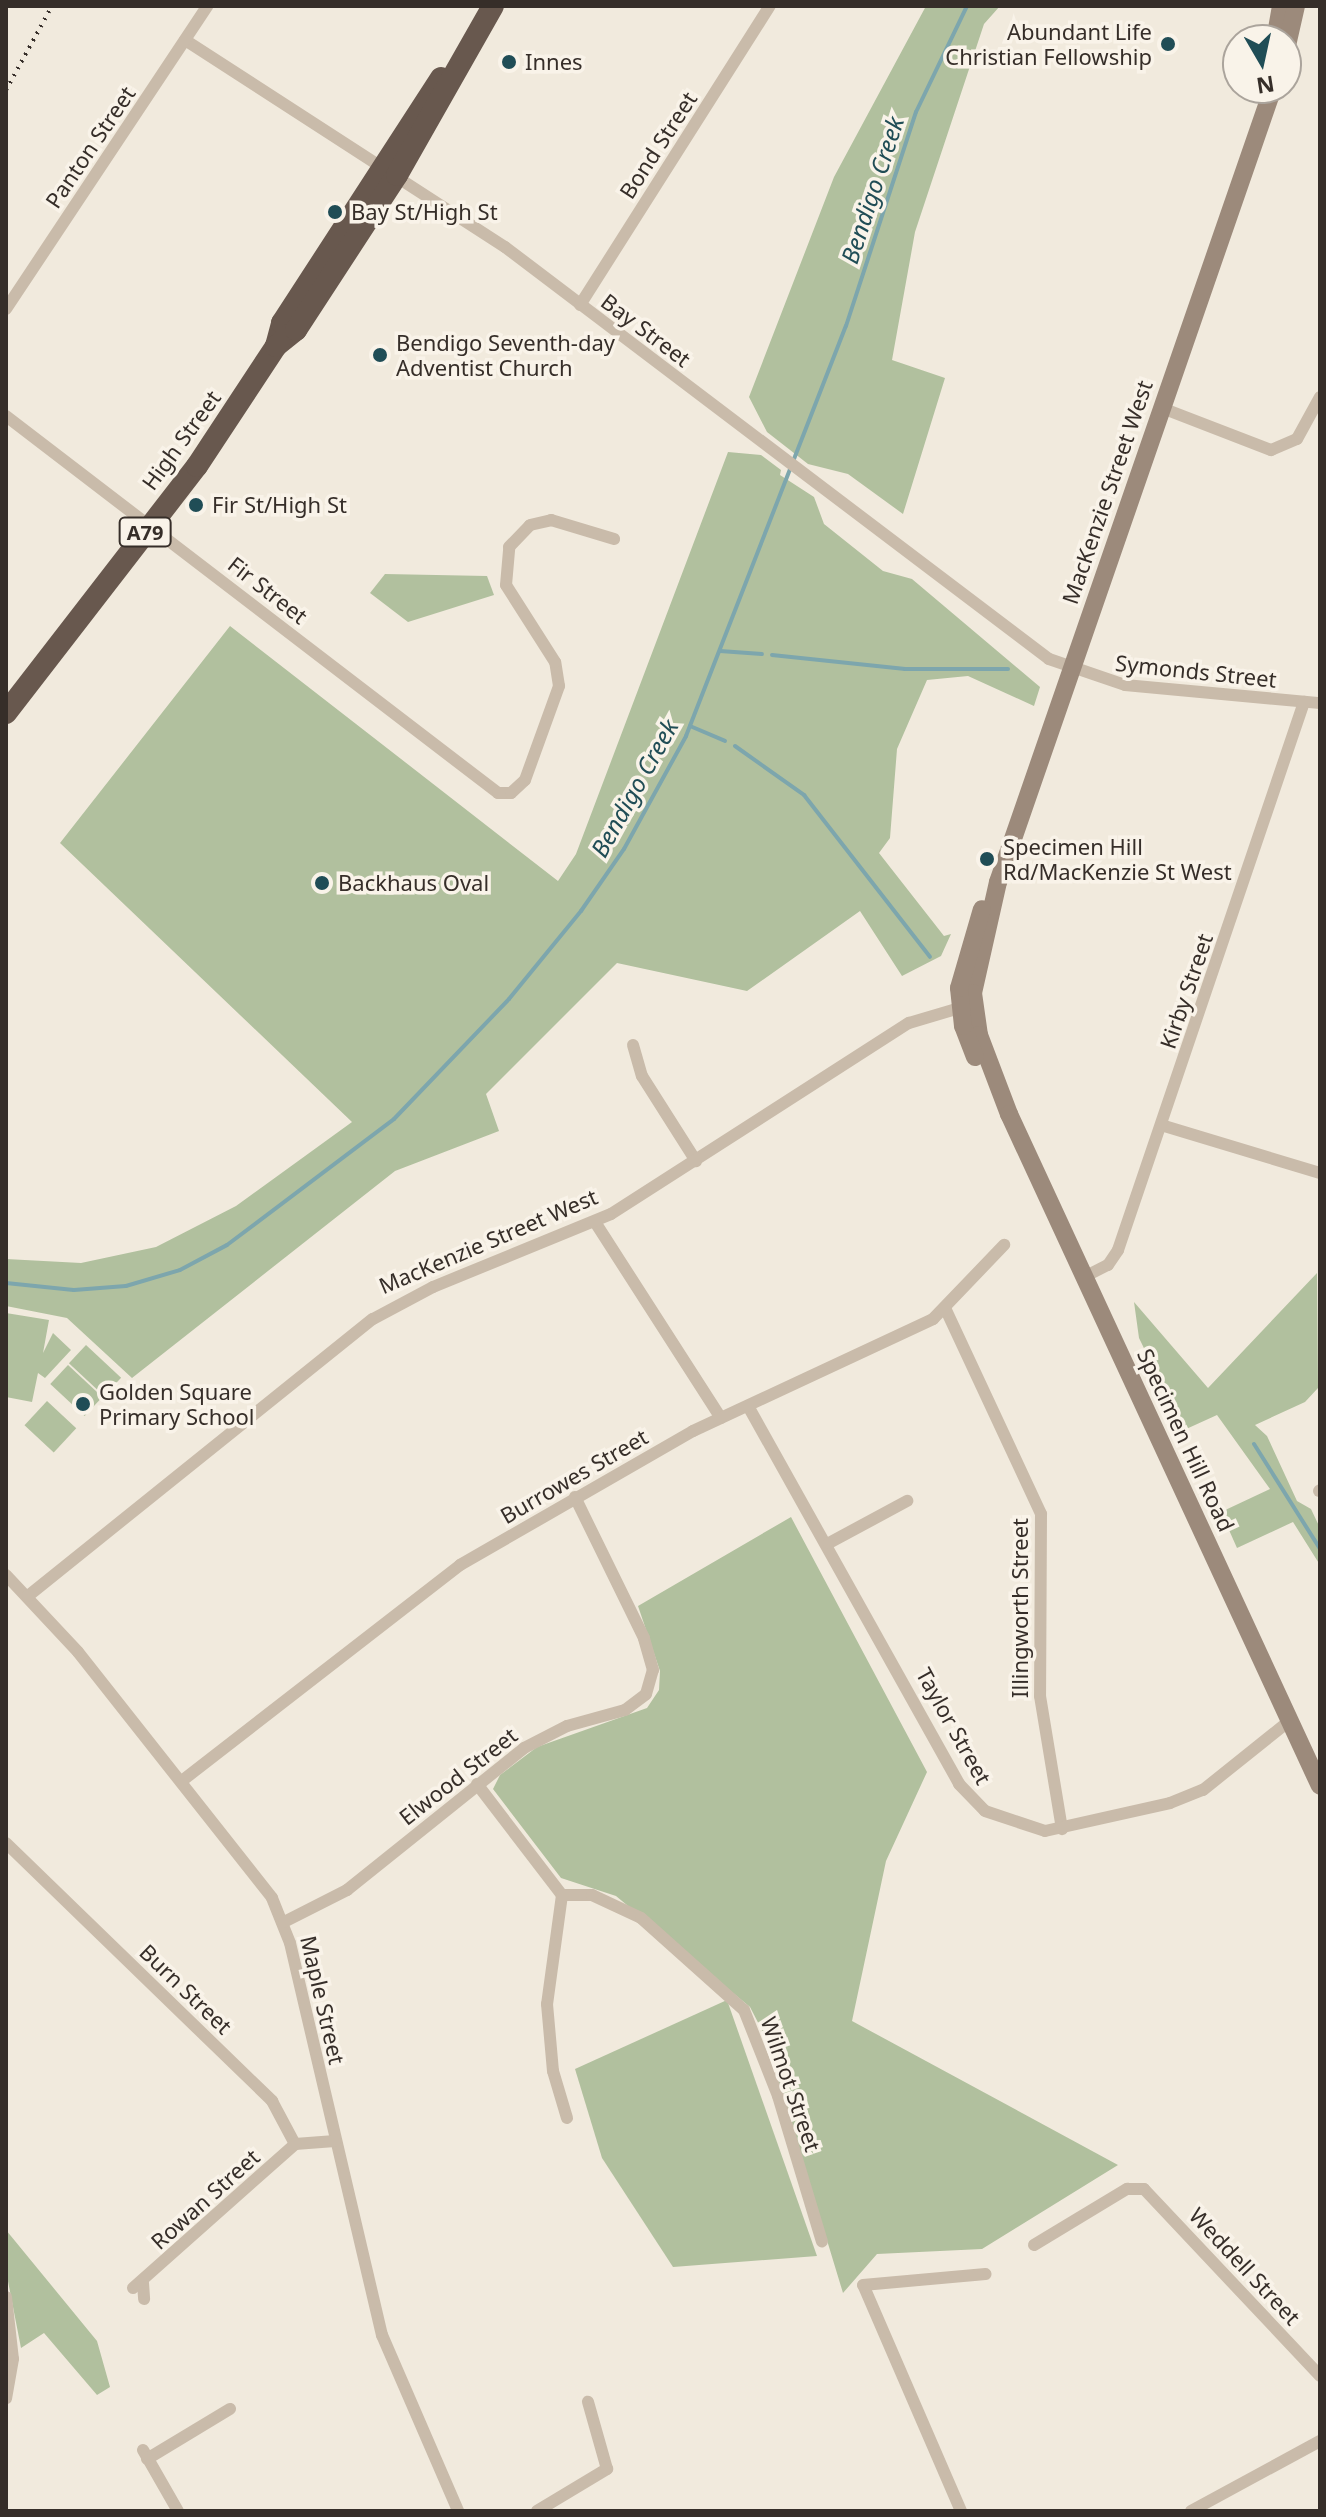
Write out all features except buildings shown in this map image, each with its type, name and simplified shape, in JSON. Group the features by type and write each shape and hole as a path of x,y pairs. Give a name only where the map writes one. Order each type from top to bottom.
{"highway":[{"name":"High Street","path":"6,713 149,527 276,346 296,330 389,170 493,6"}],"main road":[{"name":"MacKenzie Street West","path":"1262,117 1264,104"},
{"name":"MacKenzie Street West","path":"966,1006 998,882 1267,104"},
{"name":"Specimen Hill Road","path":"966,1006 1009,1114 1320,1786"}],"street":[{"name":"Panton Street","path":"6,309 207,6"},
{"name":"Bond Street","path":"580,305 770,6"},
{"name":"Bay Street","path":"185,40 389,170 580,305 1022,641 1070,670"},
{"path":"1162,408 1271,450 1297,439 1320,397"},
{"name":"Fir Street","path":"6,416 505,794 525,780 559,686 555,662 506,585 509,547 530,525 551,520 614,539"},
{"name":"Symonds Street","path":"1070,670 1125,685 1320,703"},
{"name":"Kirby Street","path":"1084,1277 1113,1259 1304,702"},
{"name":"MacKenzie Street West","path":"28,1596 373,1319 433,1287 595,1222 696,1161 909,1023 966,1006"},
{"path":"633,1045 642,1076 696,1161"},
{"path":"1161,1125 1320,1173"},
{"path":"595,1222 721,1418"},
{"name":"Burrowes Street","path":"183,1780 400,1606 575,1497 721,1418 946,1310 978,1267 1004,1245"},
{"name":"Illingworth Street","path":"946,1310 1041,1514 1040,1696 1062,1829"},
{"name":"Taylor Street","path":"748,1406 829,1543 966,1793 1015,1825 1062,1829 1190,1796 1289,1721"},
{"name":"Elwood Street","path":"284,1922 347,1890 477,1784 545,1737 637,1703 652,1683 644,1638 575,1497"},
{"path":"829,1543 907,1501"},
{"name":"Maple Street","path":"6,1575 28,1596 183,1780 261,1879 284,1922 382,2335 458,2511"},
{"path":"477,1784 562,1895 547,2004 553,2071 567,2118"},
{"name":"Burn Street","path":"6,1843 272,2101 295,2144"},
{"name":"Wilmot Street","path":"562,1895 592,1895 641,1918 744,2010 778,2096 822,2242"},
{"path":"295,2144 335,2141"},
{"name":"Rowan Street","path":"144,2299 138,2286 295,2144"},
{"name":"Weddell Street","path":"1034,2245 1138,2187 1149,2191 1320,2376"},
{"path":"961,2511 863,2285 986,2274"},
{"path":"6,2297 13,2359 6,2397"},
{"path":"537,2511 607,2469 588,2402"},
{"path":"178,2511 145,2455 230,2409"},
{"path":"1191,2511 1320,2441"}],"green space":[{"path":"926,6 1000,6 984,24 915,232 892,360 945,378 903,514 848,474 808,464 767,432 749,397 834,177"},
{"path":"728,452 761,455 781,470 780,475 814,497 824,524 883,571 912,579 1040,687 1034,706 968,676 927,680 897,749 890,838 879,853 944,936 951,934 941,956 902,976 860,911 747,991 617,963 486,1094 499,1131 395,1171 132,1378 67,1318 6,1306 6,1259 81,1263 156,1247 236,1206 352,1122 60,843 230,626 558,881 576,854"},
{"path":"385,574 487,576 494,595 408,622 370,593"},
{"path":"1317,1273 1318,1388 1305,1402 1255,1425 1267,1436 1297,1501 1311,1509 1320,1528 1320,1565 1293,1522 1237,1548 1221,1512 1270,1489 1217,1415 1184,1430 1139,1338 1134,1302 1208,1388"},
{"path":"6,1313 49,1320 43,1353 53,1333 71,1350 45,1378 38,1373 32,1402 6,1397"},
{"path":"86,1345 121,1378 104,1396 69,1363"},
{"path":"68,1365 102,1397 85,1416 50,1384"},
{"path":"47,1401 76,1428 54,1452 24,1425"},
{"path":"791,1517 927,1772 886,1861 852,2021 1118,2165 982,2249 877,2254 843,2293 765,2036 750,2007 616,1896 561,1878 493,1789 500,1775 537,1747 647,1708 659,1690 660,1671 638,1606"},
{"path":"727,2000 817,2256 673,2267 602,2158 575,2069"},
{"path":"6,2230 97,2341 110,2387 97,2395 44,2333 21,2348 6,2271"}],"waterway":[{"name":"Bendigo Creek","path":"6,1283 74,1290 126,1286 180,1270 227,1245 394,1119 509,999 581,911 624,849 686,736 846,326 916,112 967,6"},
{"path":"720,651 762,654"},
{"path":"772,655 905,669 1008,669"},
{"path":"690,726 725,741"},
{"path":"735,746 804,795 930,957"},
{"path":"1254,1444 1320,1549"}],"railway":[{"path":"6,90 52,6"}],"place":[{"name":"Abundant Life Christian Fellowship","path":"1168,44"},
{"name":"Innes","path":"509,62"},
{"name":"Bay St/High St","path":"335,212"},
{"name":"Bendigo Seventh-day Adventist Church","path":"380,355"},
{"name":"Fir St/High St","path":"196,505"},
{"name":"Specimen Hill Rd/MacKenzie St West","path":"987,859"},
{"name":"Backhaus Oval","path":"322,883"},
{"name":"Golden Square Primary School","path":"83,1404"}]}
